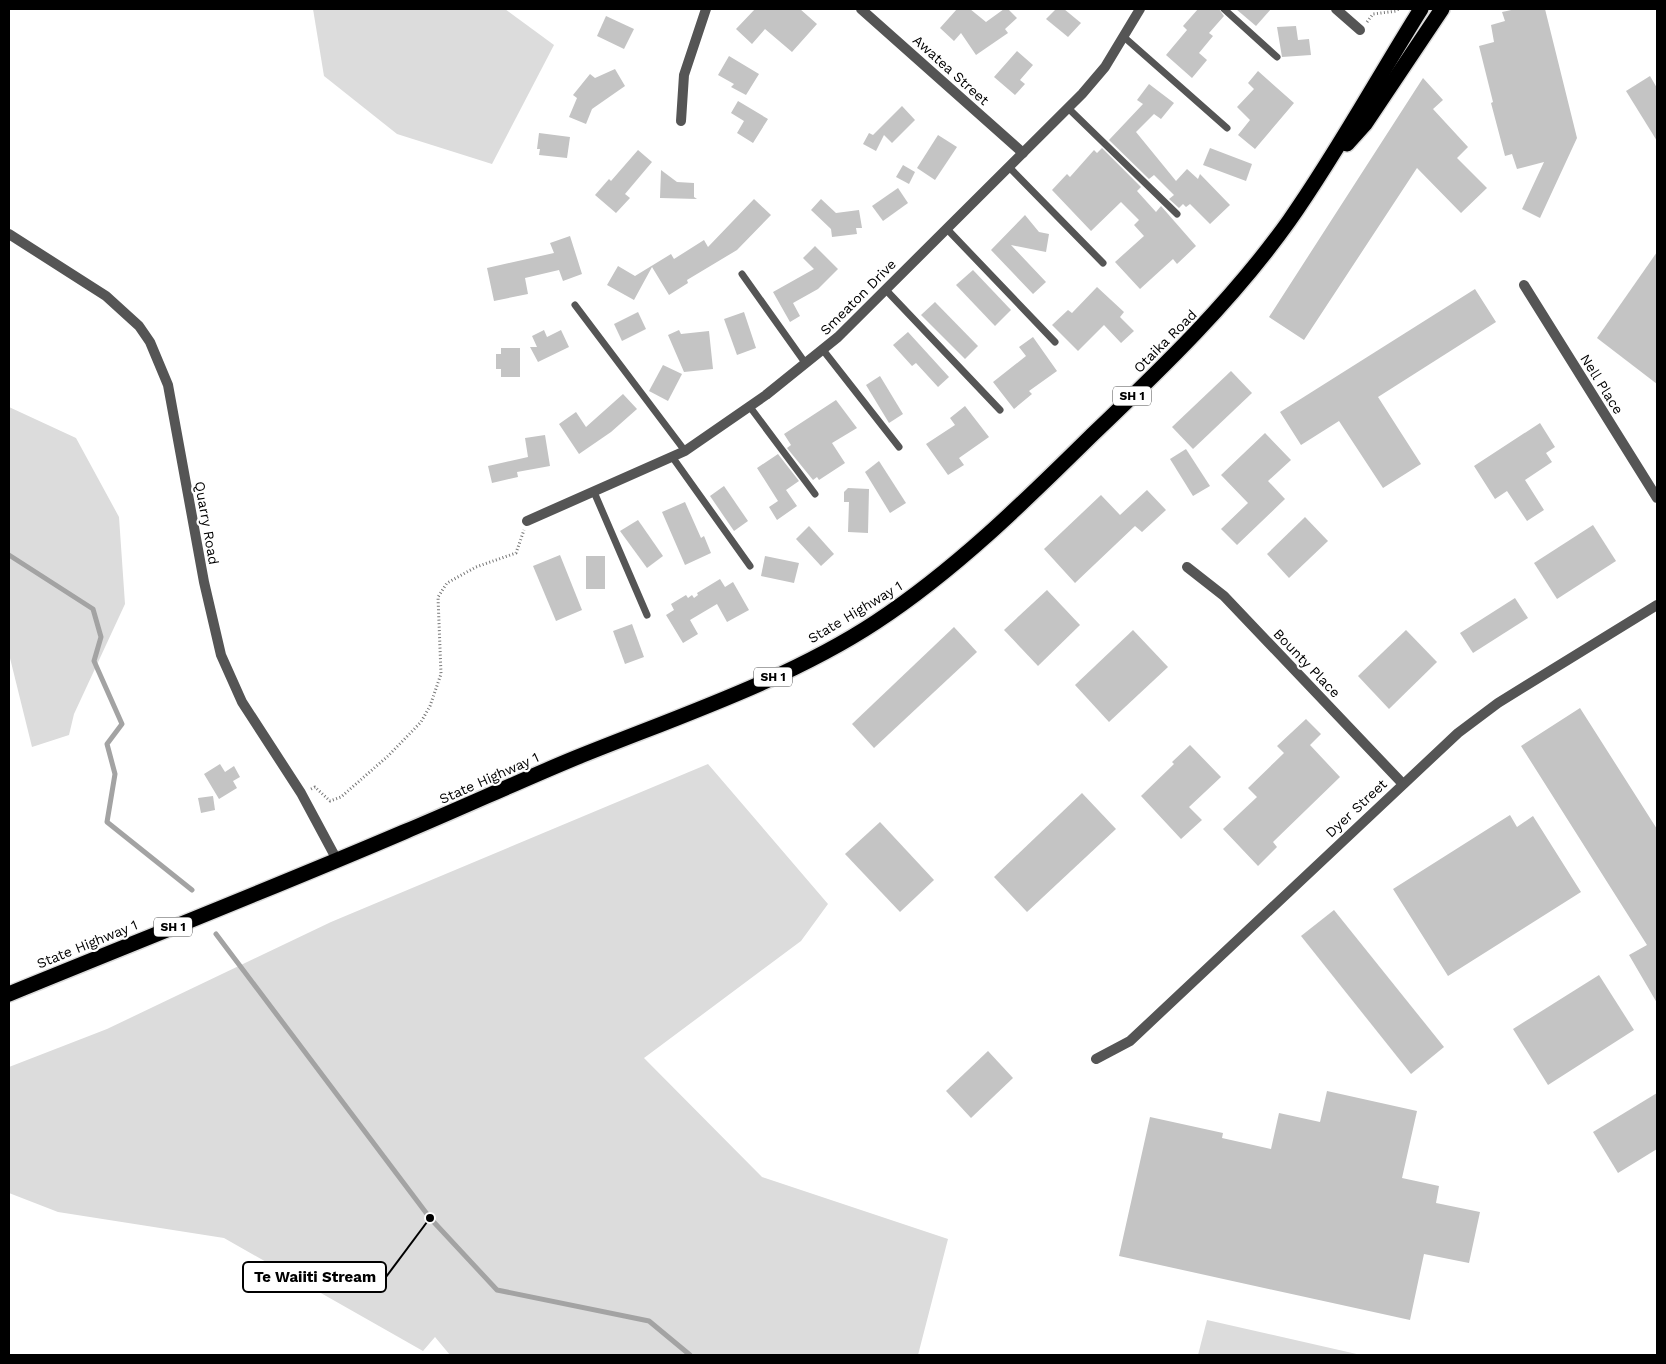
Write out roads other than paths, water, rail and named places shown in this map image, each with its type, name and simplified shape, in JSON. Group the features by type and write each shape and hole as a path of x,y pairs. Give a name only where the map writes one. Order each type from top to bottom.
{"highway":[{"name":"Otaika Road","path":"963,557 1034,492 1211,319 1276,239 1324,169 1421,9"},
{"name":"Otaika Road","path":"1324,169 1365,124 1442,9"},
{"name":"State Highway 1","path":"9,994 337,860 703,706 821,654 872,625 915,595 963,557"}],"street":[{"path":"681,121 684,75 706,9"},
{"name":"Awatea Street","path":"861,9 1023,153"},
{"name":"Smeaton Drive","path":"527,521 674,458 750,407 823,350 1068,108 1104,67 1140,9"},
{"path":"1336,9 1360,30"},
{"name":"Quarry Road","path":"9,234 106,296 139,326 150,342 168,385 204,582 221,655 242,702 301,793 337,860"},
{"name":"Nell Place","path":"1524,285 1657,498"},
{"name":"Bounty Place","path":"1187,567 1224,596 1402,783"},
{"name":"Dyer Street","path":"1096,1059 1130,1041 1402,783 1458,733 1498,703 1657,605"}],"lane":[{"path":"1224,9 1277,57"},
{"path":"1124,37 1227,128"},
{"path":"1068,108 1177,214"},
{"path":"1009,167 1103,263"},
{"path":"947,229 1056,342"},
{"path":"742,274 806,364"},
{"path":"885,289 1000,410"},
{"path":"575,305 685,451"},
{"path":"823,350 899,446"},
{"path":"750,407 815,494"},
{"path":"674,458 750,566"},
{"path":"594,492 647,615"}],"waterway":[{"path":"9,555 93,609 101,637 94,661 122,724 107,744 115,774 107,822 192,890"},
{"path":"216,934 430,1218 497,1290 649,1321 690,1355"}],"place":[{"name":"Te Waiiti Stream","path":"430,1218"}]}
